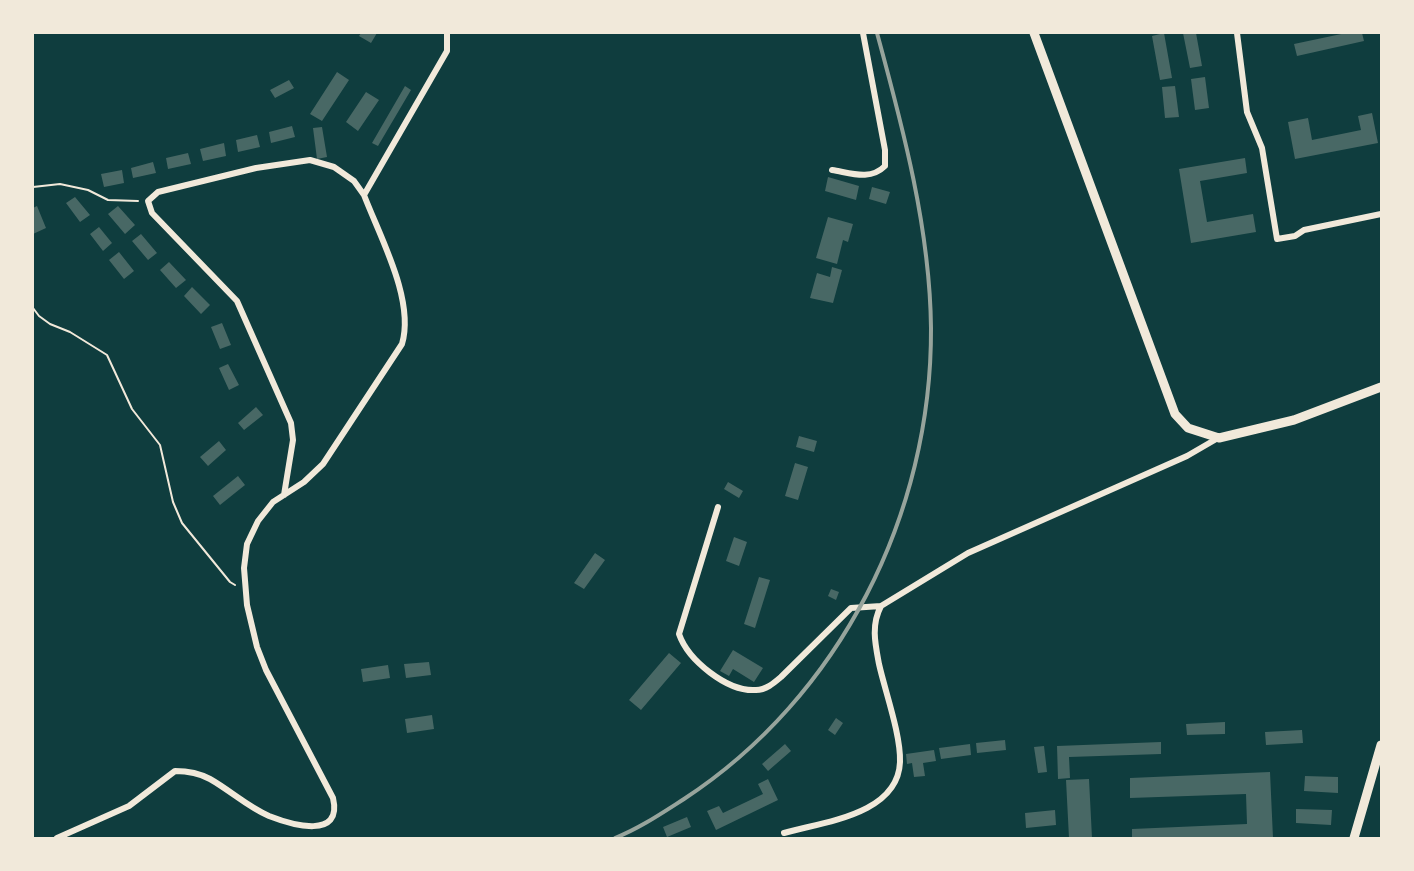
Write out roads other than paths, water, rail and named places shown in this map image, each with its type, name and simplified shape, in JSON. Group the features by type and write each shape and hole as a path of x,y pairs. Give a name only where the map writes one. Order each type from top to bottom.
{"street":[{"path":"364,195 447,51 447,33"},
{"path":"832,170 867,176 878,173 885,166 885,150 863,33"},
{"path":"1034,33 1175,414 1188,428 1219,438"},
{"path":"1237,33 1243,60 1247,112 1262,148 1277,239 1295,236 1304,230 1381,214"},
{"path":"57,838 129,806 175,771 191,771 210,779 248,805 277,819 315,826 326,825 332,820 336,810 333,798 266,670 257,647 246,590 244,568 247,544 258,521 273,502 284,495 304,482 323,464 392,362 407,328 398,285 364,195 354,181 334,167 310,160 256,168 158,192 148,201 152,213 237,301 266,368 285,404 291,423 292,440 284,495"},
{"path":"718,507 679,634 691,655 724,682 757,690 768,687 851,608 881,606 968,553 1187,456 1219,438 1294,420 1381,387"},
{"path":"784,833 855,814 878,801 889,790 898,775 899,748 875,646 875,618 881,606"},
{"path":"1354,838 1381,745"}],"railway":[{"path":"615,838 642,825 684,799 739,757 789,709 831,654 866,595 894,532 915,466 927,397 931,328 926,254 920,216 905,142 877,33"}]}
